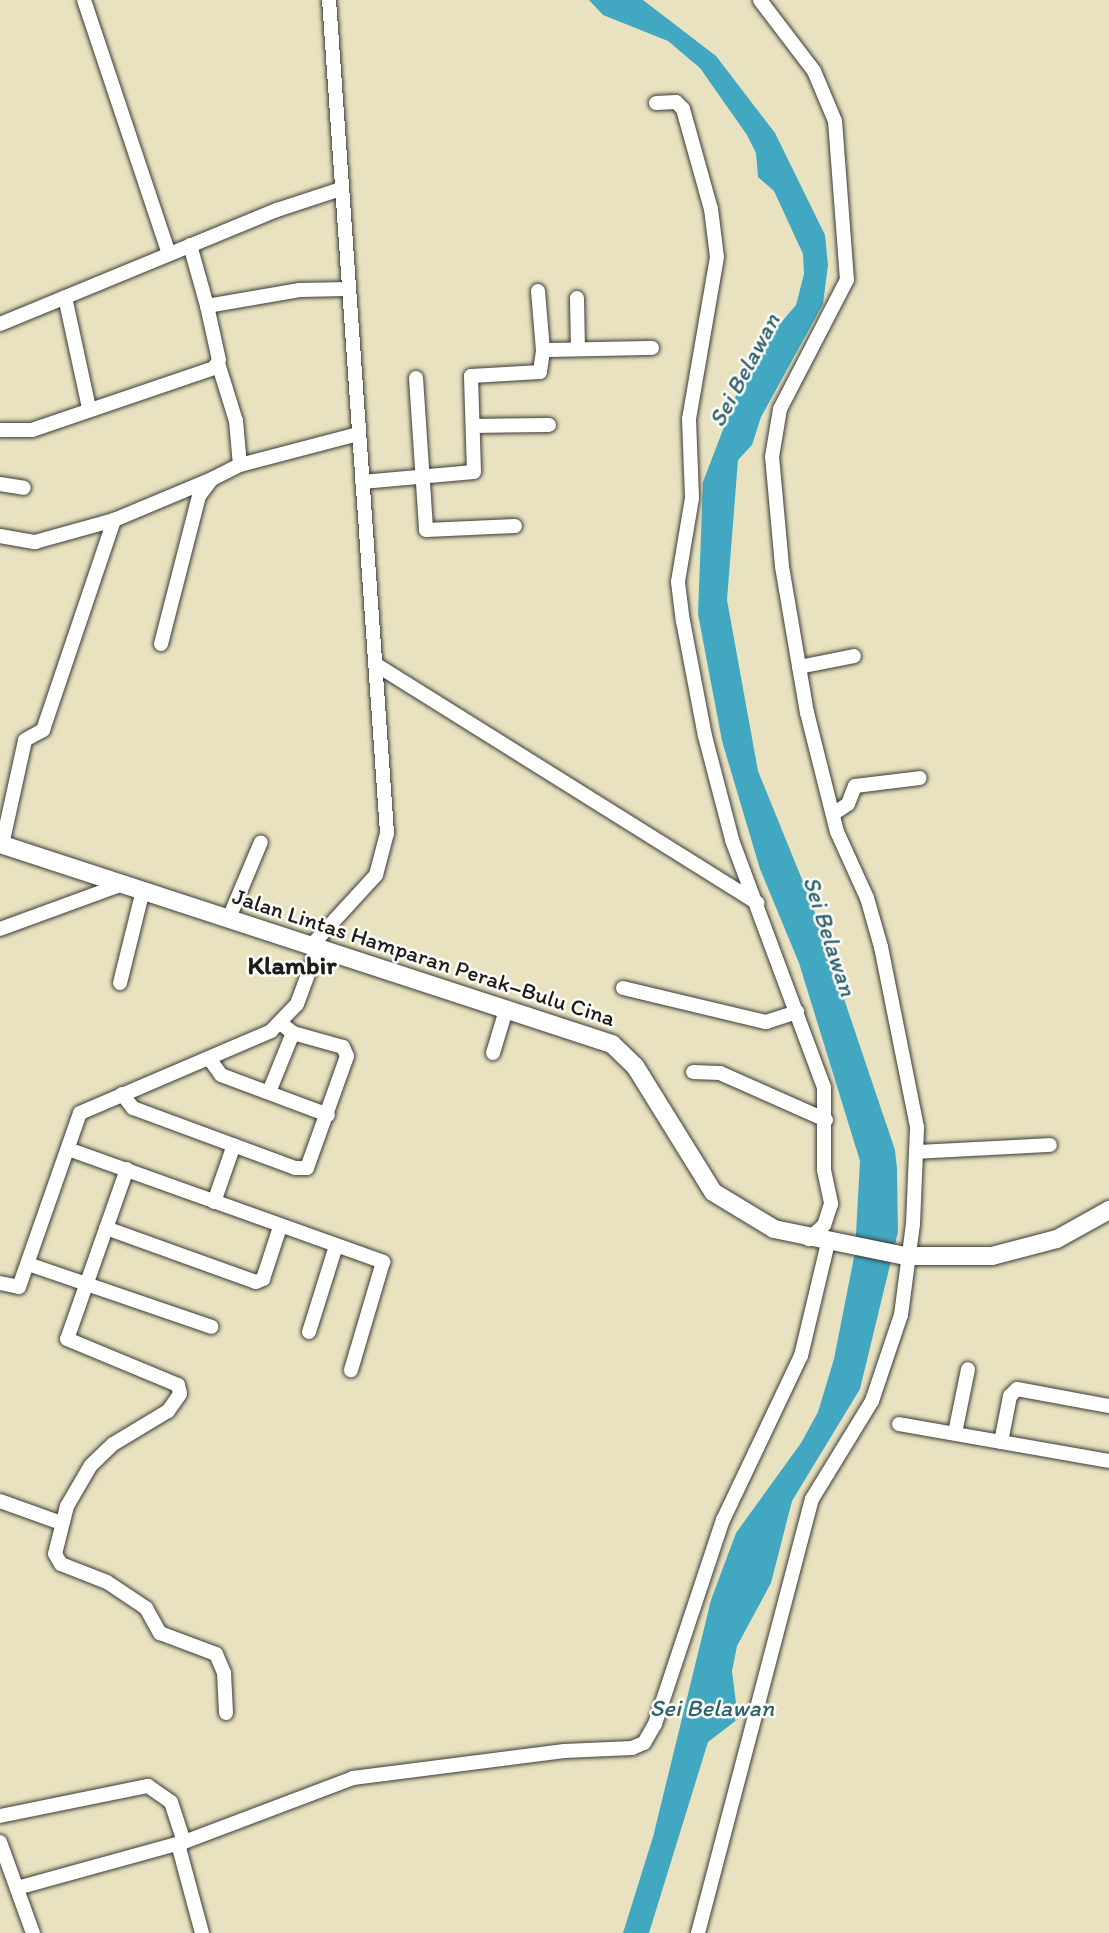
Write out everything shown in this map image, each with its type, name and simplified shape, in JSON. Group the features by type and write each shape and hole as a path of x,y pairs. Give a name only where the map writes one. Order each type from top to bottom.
{"main road":[{"name":"Jalan Lintas Hamparan Perak–Bulu Cina","path":"1,844 620,1049 713,1192 759,1222 809,1239 907,1256"},
{"path":"907,1256 992,1256 1056,1239 1109,1210"}],"street":[{"path":"84,0 169,254"},
{"path":"270,1092 287,1028 314,948 370,883 384,856 387,832 347,289 329,0"},
{"path":"698,1933 812,1499 861,1424 887,1365 901,1315 916,1152 914,1095 896,1032 881,947 833,814 799,667 782,566 772,438 780,409 844,286 848,252 830,101 814,71 764,2"},
{"path":"656,103 676,102 683,109 696,144 715,235 714,287 692,392 692,498 678,582 718,795 820,1071 826,1120 824,1170 831,1204 824,1225 809,1239"},
{"path":"0,324 190,245 341,189"},
{"path":"190,245 207,306 218,363 236,421 240,465"},
{"path":"207,306 300,290 347,289"},
{"path":"362,482 474,472 470,376 540,372 543,350 538,291"},
{"path":"65,297 89,408"},
{"path":"577,299 578,349"},
{"path":"543,350 652,348"},
{"path":"0,430 24,432 214,368 218,363"},
{"path":"416,378 426,530 515,526"},
{"path":"472,426 549,425"},
{"path":"0,536 35,542 114,520 240,465 358,434"},
{"path":"160,644 199,496 212,479"},
{"path":"0,484 24,488"},
{"path":"1,844 26,737 43,730 114,520"},
{"path":"799,667 854,656"},
{"path":"375,664 758,903"},
{"path":"833,814 848,804 855,786 920,778"},
{"path":"229,918 261,842"},
{"path":"0,929 120,885"},
{"path":"120,983 143,890"},
{"path":"623,988 766,1022 797,1012"},
{"path":"493,1053 506,1010"},
{"path":"1,1287 19,1287 80,1113 122,1094 211,1061 287,1028 346,1051 346,1066 307,1168 295,1168 133,1108 122,1094"},
{"path":"211,1061 221,1075 328,1115"},
{"path":"693,1072 720,1073 826,1120"},
{"path":"214,1202 234,1145"},
{"path":"916,1152 1050,1145"},
{"path":"68,1149 385,1265 351,1370"},
{"path":"127,1169 84,1284 67,1339 178,1385 181,1390 168,1411 113,1444 91,1465 61,1522 55,1554 61,1564 121,1590 146,1608 160,1633 216,1654 224,1673 226,1713"},
{"path":"107,1228 256,1282 263,1279 280,1227"},
{"path":"17,1888 181,1843 353,1778 526,1755 632,1748 644,1743 655,1724 723,1520 801,1356 832,1244"},
{"path":"309,1332 336,1246"},
{"path":"28,1264 212,1328"},
{"path":"955,1433 968,1369"},
{"path":"1001,1441 1010,1396 1017,1389 1109,1406"},
{"path":"899,1424 1109,1461"},
{"path":"0,1501 61,1522"},
{"path":"0,1816 148,1786 172,1802 202,1933"},
{"path":"0,1842 33,1933"}],"water":[{"name":"Sei Belawan","path":"589,0 643,0 716,56 775,133 825,235 828,265 823,304 761,417 752,445 738,460 727,600 758,771 812,904 895,1150 897,1169 898,1232 860,1389 792,1501 771,1583 737,1646 732,1671 738,1719 708,1742 649,1933 623,1933 653,1837 711,1600 736,1533 801,1443 818,1412 834,1359 855,1252 860,1161 799,963 760,869 722,741 698,614 703,482 750,359 796,305 804,274 803,254 774,191 758,177 756,153 747,135 700,68 668,41 603,15"}],"district":[{"name":"Klambir","path":"292,966"}]}
